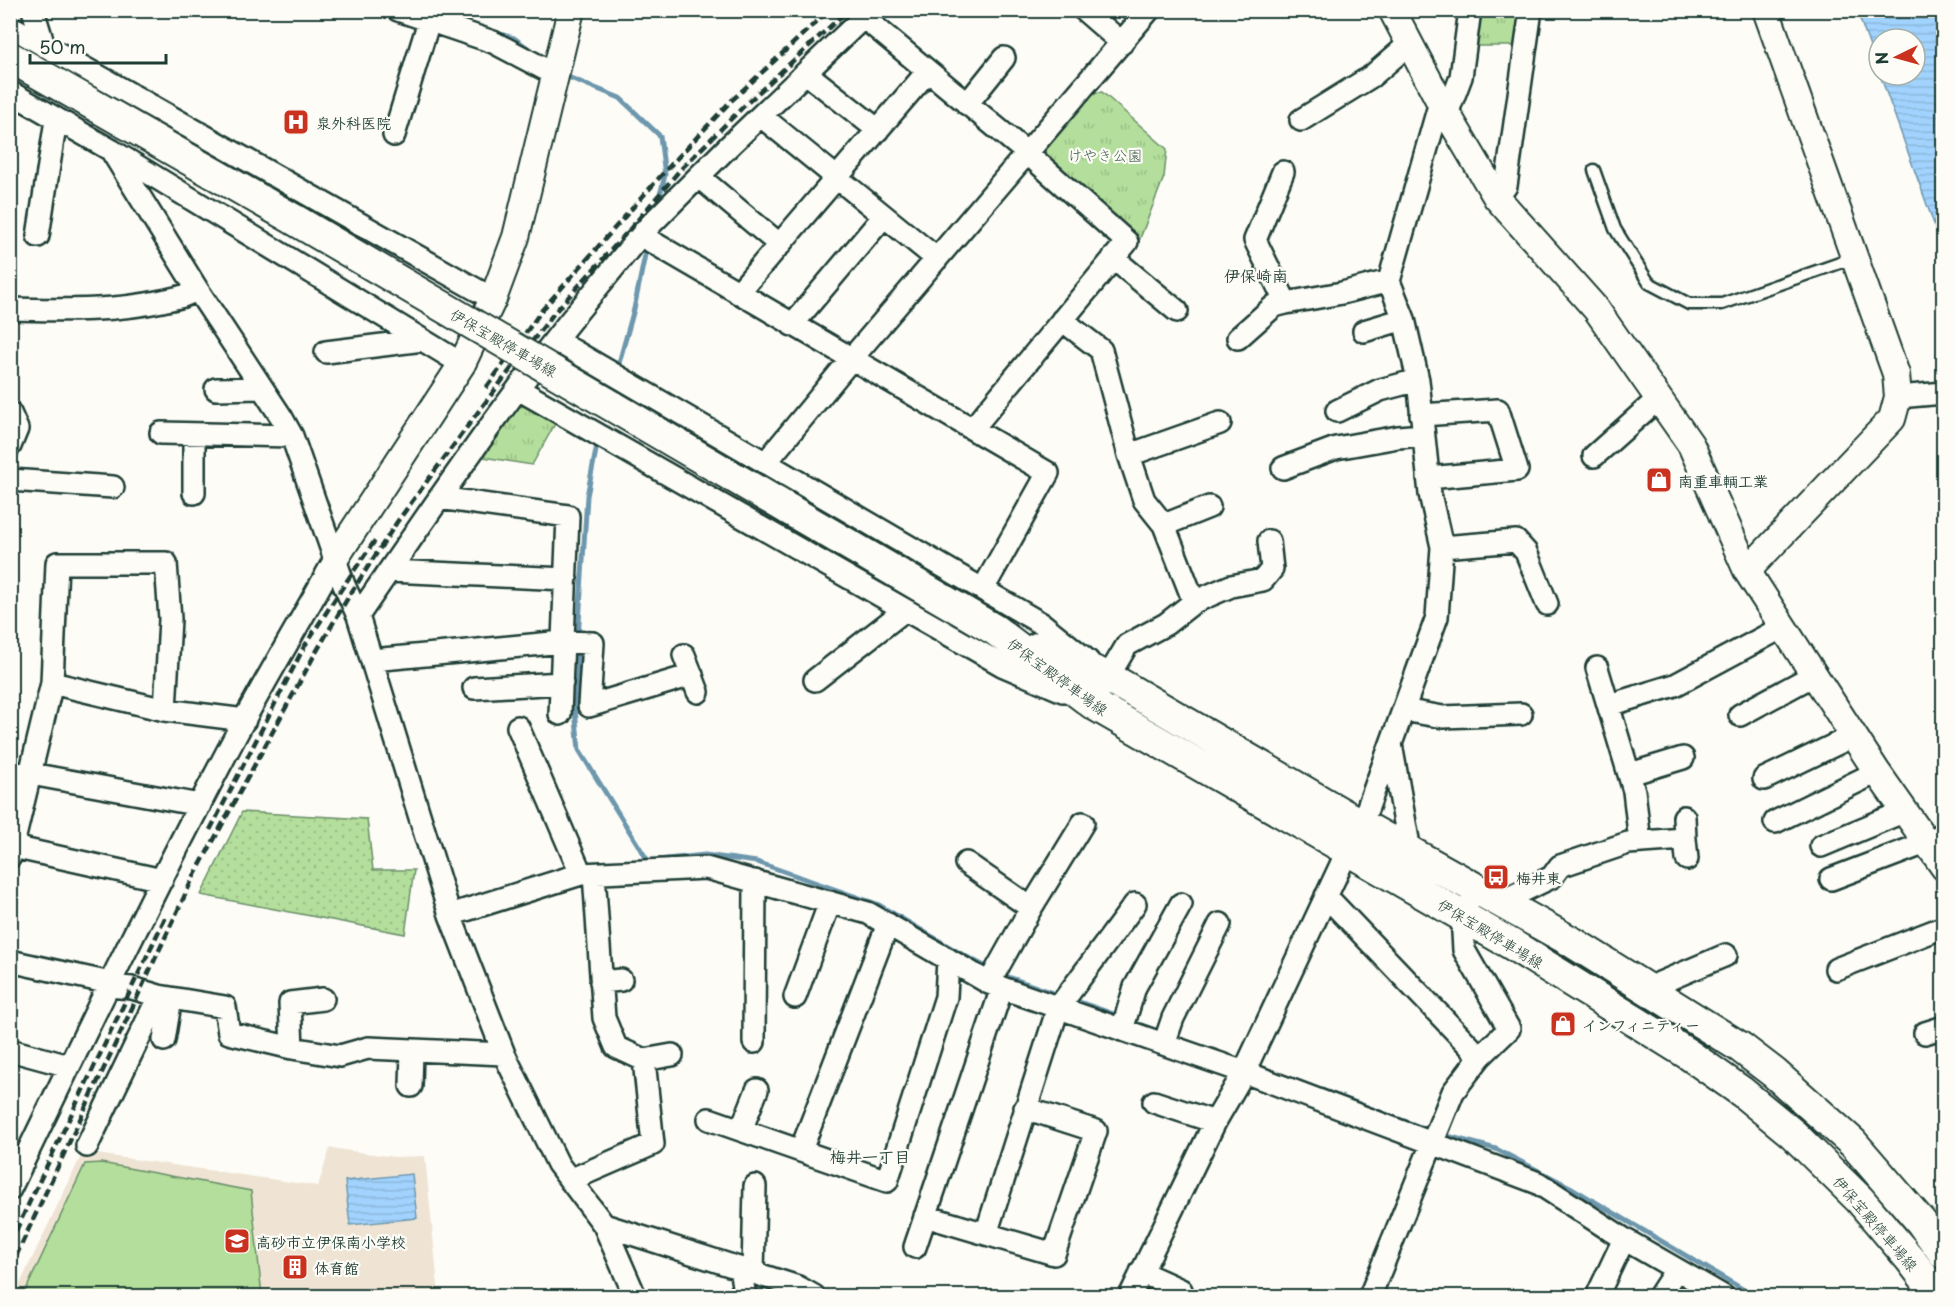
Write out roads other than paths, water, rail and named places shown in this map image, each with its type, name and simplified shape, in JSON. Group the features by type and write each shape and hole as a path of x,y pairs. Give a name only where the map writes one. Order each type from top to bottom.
{"main road":[{"name":"伊保宝殿停車場線","path":"10,57 295,219 995,630 1093,704 1354,836 1410,851 1572,942 1648,988 1774,1072 1853,1143 1921,1222 1944,1254"},
{"name":"伊保宝殿停車場線","path":"995,630 1108,677 1354,836 1462,916 1688,1054 1742,1092 1793,1134 1860,1200 1938,1296"}],"street":[{"path":"33,10 44,46"},
{"path":"398,10 493,42 556,75"},
{"path":"10,1189 20,1149 69,1066 244,720 336,557 462,364 493,299 516,237 571,10"},
{"path":"1084,10 1122,43"},
{"path":"766,461 1149,10"},
{"path":"1392,10 1444,108 1497,198 1596,309 1691,445 1747,571 1877,772 1905,810 1934,833 1944,867"},
{"path":"1130,1296 1215,1122 1244,1072 1368,807 1437,616 1442,547 1430,494 1418,380 1404,319 1389,281 1444,108 1461,77 1470,10"},
{"path":"1497,198 1506,186 1531,10"},
{"path":"1747,571 1892,420 1898,397 1896,374 1766,10"},
{"path":"358,616 518,389 640,235 867,14 928,71 1027,153 1127,242 973,428"},
{"path":"394,135 429,21"},
{"path":"10,26 493,299"},
{"path":"1301,120 1372,76 1409,44"},
{"path":"967,104 1004,58"},
{"path":"738,293 928,71"},
{"path":"806,72 878,130"},
{"path":"10,93 111,150 462,364"},
{"path":"760,116 937,259"},
{"path":"38,236 56,120"},
{"path":"111,150 292,436 344,585 358,616 450,915 504,1054 558,1164 604,1225 635,1296"},
{"path":"1282,172 1255,240 1286,303"},
{"path":"699,177 780,245"},
{"path":"792,325 884,216"},
{"path":"640,235 1048,473 982,589"},
{"path":"1113,258 1177,311"},
{"path":"1238,338 1274,306 1389,281"},
{"path":"10,309 88,310 139,306 188,295 197,289"},
{"path":"1364,331 1404,319"},
{"path":"1062,320 1101,350 1129,455 1144,500 1164,525 1194,602"},
{"path":"326,352 423,340"},
{"path":"555,340 1042,624 1108,677"},
{"path":"1337,411 1380,390 1418,380"},
{"path":"216,389 262,388"},
{"path":"518,389 1002,665 1093,704 1127,645 1166,624 1194,602 1231,586 1263,580 1272,569 1269,541"},
{"path":"1898,397 1944,393"},
{"path":"1594,456 1659,398"},
{"path":"1283,468 1322,461 1336,448 1398,437 1422,425 1498,410 1517,470 1428,478"},
{"path":"10,413 17,429 10,446"},
{"path":"1129,455 1220,423"},
{"path":"161,433 292,436"},
{"path":"194,434 194,494"},
{"path":"10,480 112,487"},
{"path":"439,498 568,516 560,714"},
{"path":"1164,525 1209,507"},
{"path":"1442,547 1516,541 1526,552 1547,604"},
{"path":"162,880 12,852 21,774 52,683 57,563 166,563 170,619 165,710"},
{"path":"389,572 566,579"},
{"path":"815,680 905,610"},
{"path":"1609,705 1675,686 1783,627"},
{"path":"372,660 563,642 593,643 589,706 691,674"},
{"path":"1598,668 1634,791 1640,842"},
{"path":"1740,715 1814,675"},
{"path":"52,683 165,710 244,720"},
{"path":"474,688 562,683"},
{"path":"1403,710 1443,717 1521,714"},
{"path":"518,727 588,874 611,981 604,1018 616,1047 644,1060 672,1055"},
{"path":"1764,778 1853,736"},
{"path":"1391,743 1410,851"},
{"path":"1629,774 1683,758"},
{"path":"1775,822 1877,772"},
{"path":"21,774 200,805"},
{"path":"1821,846 1905,810"},
{"path":"1370,1296 1453,1092 1480,1058 1509,1029 1464,950 1462,916 1488,895 1552,877 1560,866 1628,843 1640,842 1686,849 1684,817"},
{"path":"915,1246 995,985 1000,960 1083,823"},
{"path":"1831,879 1915,847 1934,833"},
{"path":"966,863 1031,908"},
{"path":"450,915 588,874 706,868 868,913 995,985 1244,1072 1437,1133 1538,1183 1624,1239 1723,1296"},
{"path":"754,1042 746,1003 755,881"},
{"path":"1326,896 1480,1058"},
{"path":"795,997 830,902"},
{"path":"986,1234 1058,1008 1072,991 1113,919 1135,904"},
{"path":"1122,1030 1135,987 1161,923 1181,904"},
{"path":"801,1150 888,924"},
{"path":"1164,1044 1190,960 1220,924"},
{"path":"1836,969 1869,967 1944,927"},
{"path":"1648,988 1726,955"},
{"path":"710,1119 887,1181 946,997 948,959"},
{"path":"10,961 101,981 108,986 132,988 165,997 225,1007 229,1033 292,1048 340,1056 368,1048 504,1054"},
{"path":"164,1040 165,997"},
{"path":"87,1146 165,997"},
{"path":"292,1048 290,1003 323,999"},
{"path":"10,1050 69,1066"},
{"path":"411,1086 412,1050"},
{"path":"570,1180 653,1144 644,1060"},
{"path":"741,1130 757,1090"},
{"path":"1154,1101 1215,1122"},
{"path":"925,1216 1054,1254 1096,1131 1025,1108"},
{"path":"745,1296 755,1186"},
{"path":"604,1225 798,1287 814,1296"},
{"path":"1597,1296 1624,1239"},
{"path":"1659,1296 1676,1270"},
{"path":"1141,1272 1181,1290"}],"lane":[{"path":"1594,170 1615,229 1649,283 1689,304 1722,304 1855,258"}],"water":[{"path":"1857,11 1943,11 1943,249 1884,87 1927,87 1927,27 1867,27 1867,39"},
{"path":"412,1174 417,1218 350,1225 345,1181"}],"waterway":[{"path":"495,33 514,38 532,51"},
{"path":"563,75 620,98 660,136 665,175 657,207"},
{"path":"617,370 634,309 647,245"},
{"path":"578,639 587,496 598,440"},
{"path":"578,648 575,710 579,750 648,861 705,855 757,862 877,904 992,970"},
{"path":"1000,974 1062,996"},
{"path":"1071,999 1122,1017"},
{"path":"1130,1021 1164,1033"},
{"path":"1172,1036 1220,1053"},
{"path":"1322,1090 1431,1131"},
{"path":"1440,1134 1496,1149 1570,1187 1754,1296"}],"railway":[{"path":"486,388 542,310 667,169 729,103 829,10"},
{"path":"10,1269 192,880 315,654 397,522 554,313 679,171 744,106 848,10"},
{"path":"210,830 304,647 376,539"},
{"path":"10,1243 165,918"}],"place":[{"name":"泉外科医院","path":"296,122"},
{"name":"南重車輌工業","path":"1659,480"},
{"name":"梅井東","path":"1496,877"},
{"name":"インフィニティー","path":"1563,1024"},
{"name":"高砂市立伊保南小学校","path":"237,1241"},
{"name":"体育館","path":"295,1267"}],"district":[{"name":"伊保崎南","path":"1256,275"},
{"name":"梅井一丁目","path":"870,1156"}],"park label":[{"name":"けやき公園","path":"1105,154"}]}
